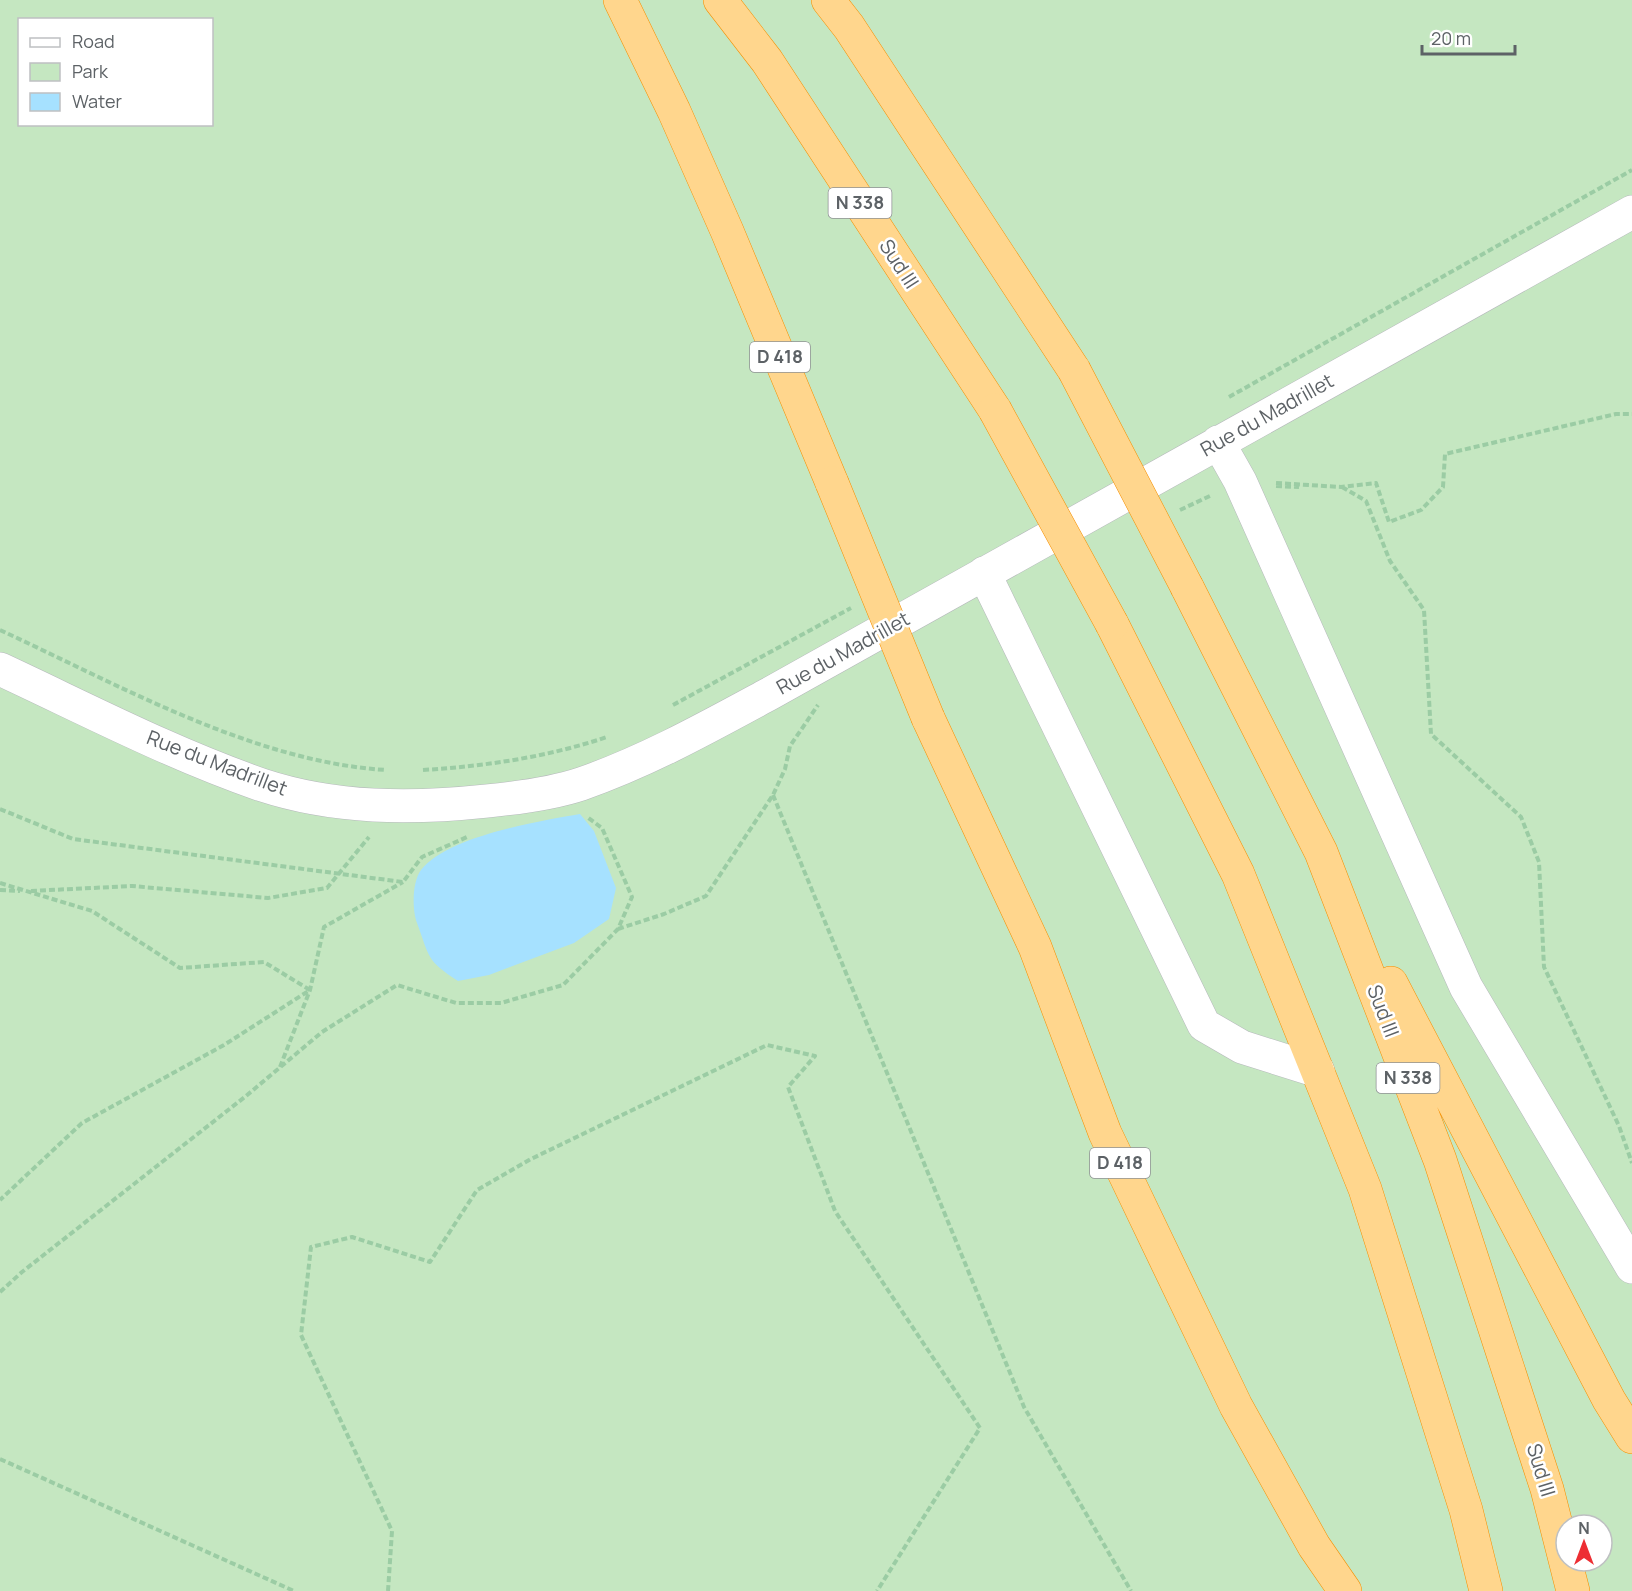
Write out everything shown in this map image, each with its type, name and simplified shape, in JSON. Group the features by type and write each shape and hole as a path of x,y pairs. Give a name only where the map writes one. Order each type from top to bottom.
{"highway":[{"name":"D 418","path":"620,0 674,111 718,210 928,718 1035,947 1105,1133 1236,1406 1314,1546 1345,1591"},
{"name":"Sud III","path":"720,0 767,61 995,410 1112,624 1238,874 1318,1071"},
{"name":"Sud III","path":"828,0 849,27 1074,370 1321,852 1440,1160 1547,1488 1573,1591"},
{"path":"1321,852 1609,1400 1632,1437"},
{"path":"1318,1071 1368,1200 1466,1510 1486,1591"}],"street":[{"name":"Rue du Madrillet","path":"0,669 176,750 263,785 348,804 416,807 461,804 544,793 579,784 664,751 1632,212"},
{"path":"1218,442 1240,481 1466,987 1632,1267"},
{"path":"984,573 1204,1025 1242,1047 1318,1071"}],"path":[{"path":"1240,481 1280,487 1341,487 1366,501 1390,561 1424,610 1431,734 1521,816 1539,862 1544,967 1619,1126 1632,1163"},
{"path":"618,929 664,914 706,896 773,795 785,770 790,746 823,697"},
{"path":"773,795 1024,1407 1131,1591"},
{"path":"0,1292 322,1032 397,985 456,1003 501,1003 563,985 618,929 632,897 602,828 583,813"},
{"path":"0,890 132,886 268,898 327,888 340,873"},
{"path":"280,1067 310,990 324,927 403,882"},
{"path":"0,883 92,911 180,968 264,962 310,990"},
{"path":"0,1200 82,1123 224,1045 310,990"},
{"path":"388,1591 393,1532 301,1335 311,1247 352,1237 430,1262 477,1190 531,1159 767,1045 815,1056 788,1087 835,1211 980,1428 877,1591"},
{"path":"0,1459 294,1591"}],"green space":[{"path":"0,0 1632,0 1632,1591 0,1591"}],"water":[{"path":"580,814 594,831 616,888 609,919 574,943 489,975 458,981 434,963 427,951 415,917 414,889 421,870 434,858 472,839 519,826"}]}
